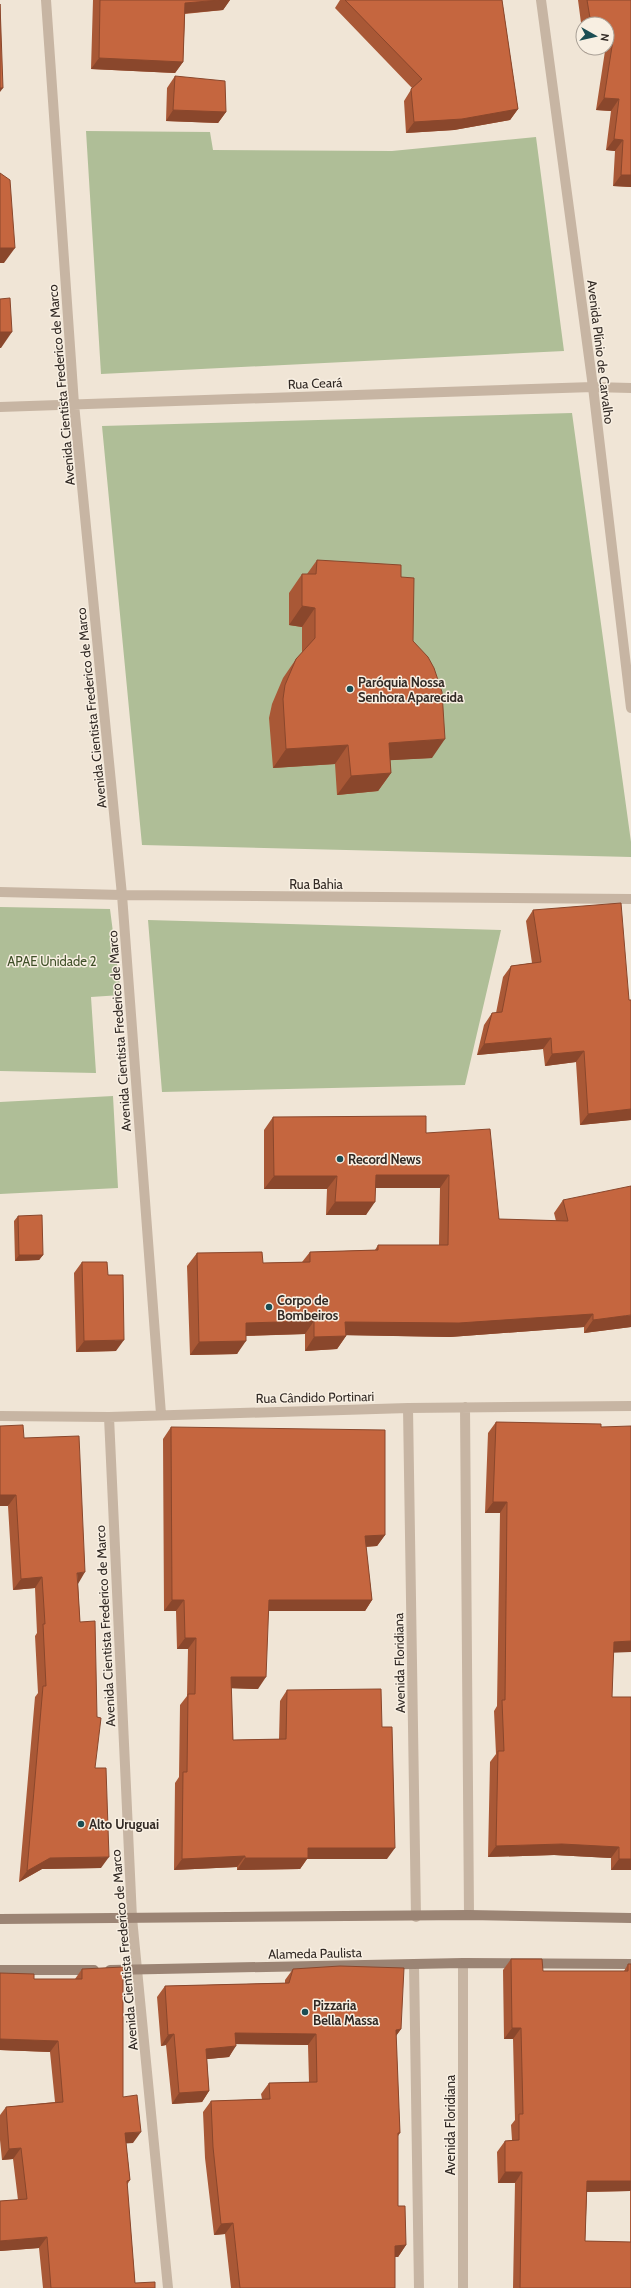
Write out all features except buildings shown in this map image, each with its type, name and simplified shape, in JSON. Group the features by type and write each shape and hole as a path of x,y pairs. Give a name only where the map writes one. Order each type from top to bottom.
{"main road":[{"path":"0,1919 416,1917 469,1915 631,1918"},
{"name":"Alameda Paulista","path":"0,1970 138,1971 463,1962 631,1964"}],"street":[{"name":"Avenida Cientista Frederico de Marco","path":"46,0 74,404 122,895 161,1414"},
{"name":"Avenida Plínio de Carvalho","path":"540,0 593,387 631,708"},
{"name":"Rua Ceará","path":"0,408 74,404 593,387 631,388"},
{"name":"Rua Bahia","path":"0,892 122,895 631,899"},
{"name":"Rua Cândido Portinari","path":"0,1416 109,1417 161,1414 408,1408 631,1406"},
{"path":"465,1407 469,1915"},
{"name":"Avenida Floridiana","path":"408,1408 416,1917"},
{"name":"Avenida Cientista Frederico de Marco","path":"109,1417 132,1918 168,2288"},
{"name":"Avenida Floridiana","path":"463,1962 463,2288"},
{"path":"414,1964 418,2288"}],"green space":[{"path":"86,131 210,132 213,150 392,151 536,137 564,351 101,374"},
{"path":"572,413 631,842 631,857 142,845 102,426"},
{"name":"APAE Unidade 2","path":"0,907 110,909 121,995 91,997 96,1073 0,1071"},
{"path":"148,920 501,930 465,1085 162,1092"},
{"path":"113,1096 118,1188 0,1194 0,1102"}],"place":[{"name":"Paróquia Nossa Senhora Aparecida","path":"350,689"},
{"name":"Record News","path":"340,1159"},
{"name":"Corpo de Bombeiros","path":"269,1307"},
{"name":"Alto Uruguai","path":"81,1824"},
{"name":"Pizzaria Bella Massa","path":"305,2012"}]}
